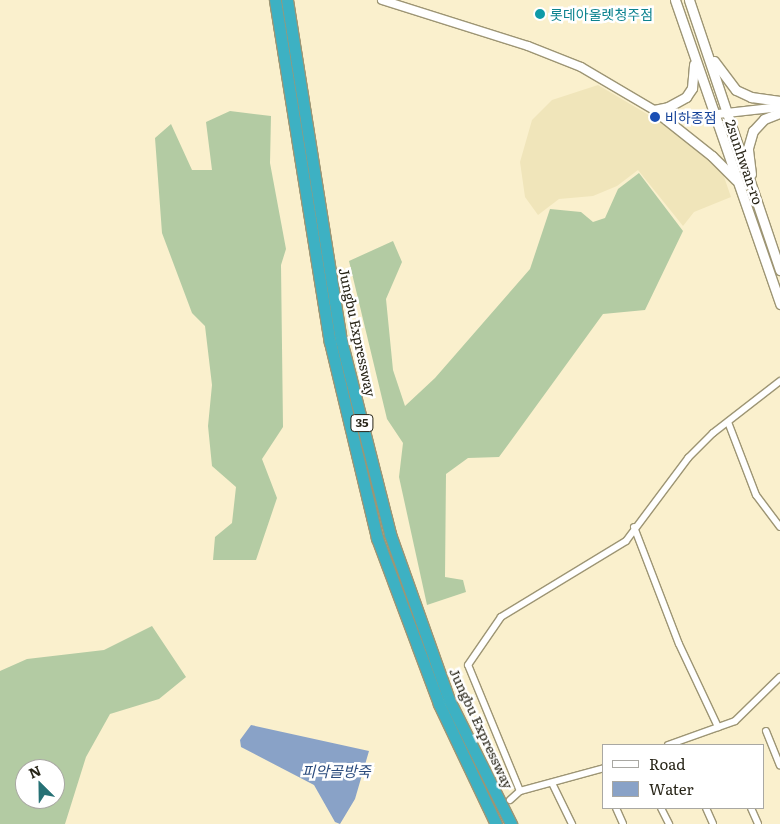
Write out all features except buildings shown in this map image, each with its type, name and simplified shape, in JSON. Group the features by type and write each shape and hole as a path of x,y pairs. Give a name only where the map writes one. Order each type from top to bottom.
{"highway":[{"name":"Jungbu Expressway","path":"275,0 330,342 377,538 439,704 496,824"},
{"name":"Jungbu Expressway","path":"287,0 341,340 390,534 449,700 511,824"}],"main road":[{"name":"2sunhwan-ro","path":"675,0 780,304"},
{"name":"2sunhwan-ro","path":"689,0 780,270"},
{"path":"696,18 716,66 730,85 743,94 775,108"},
{"path":"654,110 678,103 692,88 694,55"},
{"path":"754,191 749,138 758,124 780,101"},
{"path":"654,110 712,156 738,182"}],"street":[{"path":"382,0 528,46 581,67 654,110 682,118"},
{"path":"669,122 726,111 775,108"},
{"path":"520,791 468,665 501,617 602,559 626,541 634,526 688,458 728,422 780,381"},
{"path":"728,422 756,494 780,527"},
{"path":"634,526 680,644 718,727"},
{"path":"671,744 735,721 780,676"},
{"path":"766,731 780,765"},
{"path":"510,800 520,791 602,769"},
{"path":"552,783 572,824"},
{"path":"616,809 623,824"},
{"path":"662,809 669,824"},
{"path":"706,809 713,824"},
{"path":"751,809 758,824"}],"shaded area":[{"path":"598,85 664,124 701,153 722,171 731,197 694,212 683,226 638,170 617,186 593,196 559,199 538,215 525,197 520,162 532,120 552,100"}],"green space":[{"path":"230,111 271,116 270,163 286,249 281,265 283,427 262,459 277,498 256,560 213,560 215,537 232,523 236,487 212,466 208,426 212,385 205,326 192,313 162,233 155,138 171,124 192,170 212,170 206,122"},
{"path":"639,173 683,231 645,310 603,314 499,457 468,458 446,474 445,577 463,580 466,592 427,605 399,477 403,443 387,419 349,261 393,241 402,262 386,299 393,370 405,406 435,378 530,269 550,209 581,212 593,222 605,218 618,189"},
{"path":"152,626 186,677 159,699 110,714 86,757 65,824 0,824 0,671 27,659 104,650"}],"water":[{"name":"피악골방죽","path":"251,725 369,751 355,799 340,824 335,822 314,785 241,747 240,740"}],"place":[{"name":"롯데아울렛청주점","path":"540,14"},
{"name":"비하종점","path":"655,117"}]}
